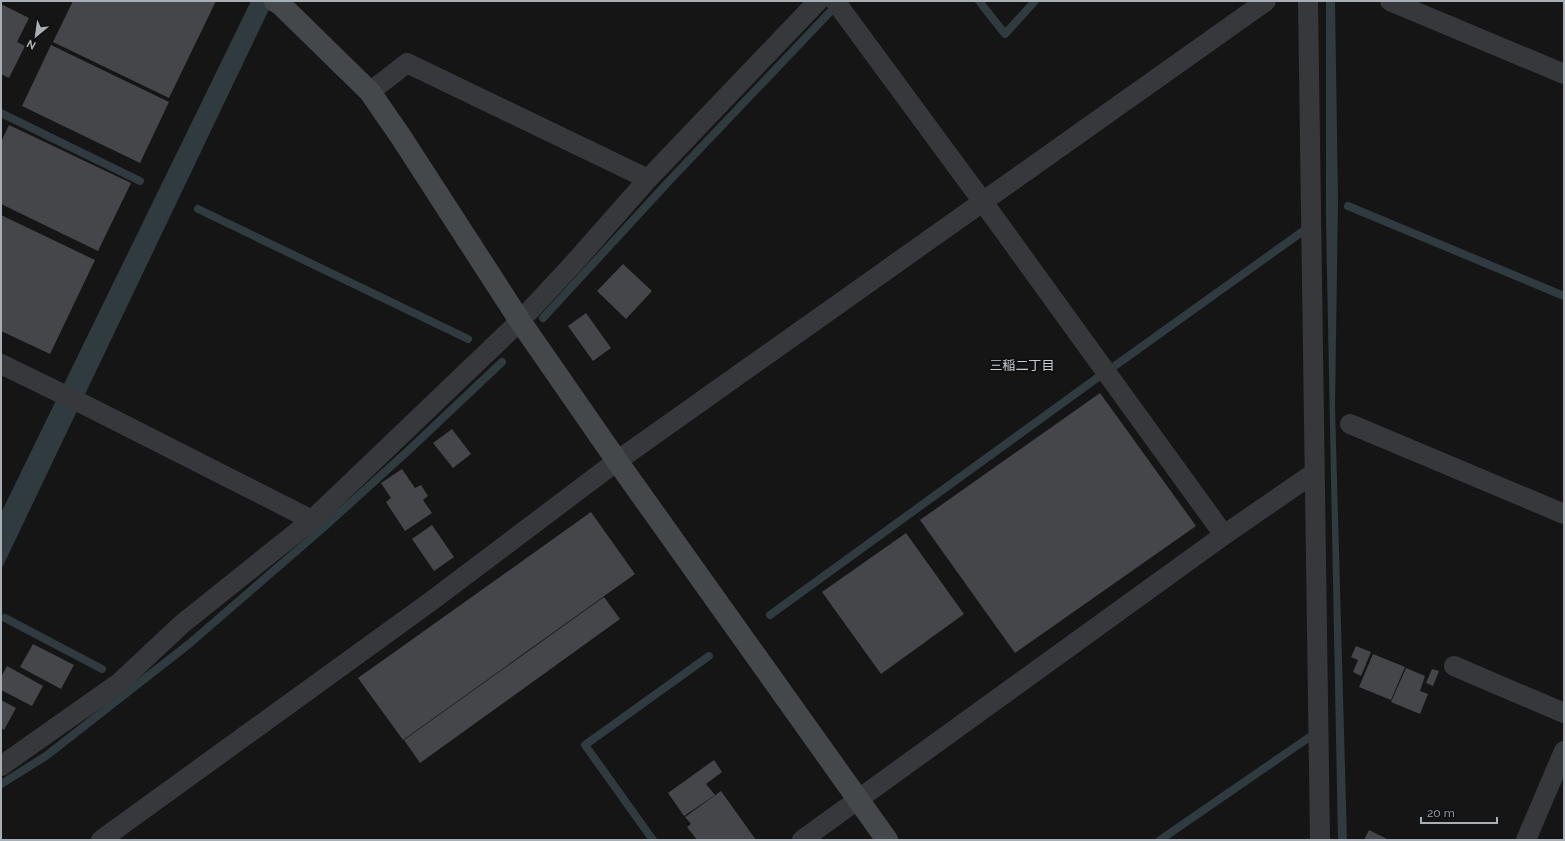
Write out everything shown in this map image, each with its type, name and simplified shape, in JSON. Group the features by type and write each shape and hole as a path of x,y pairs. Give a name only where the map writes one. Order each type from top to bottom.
{"street":[{"path":"1,766 119,683 182,624 312,520 520,321 574,263 648,179 818,1"},
{"path":"835,1 983,202 1224,535"},
{"path":"101,840 430,602 617,461 1266,1"},
{"path":"1308,1 1320,840"},
{"path":"1390,1 1564,74"},
{"path":"277,2 370,92 401,136 520,321 617,461 886,840"},
{"path":"370,92 407,63 648,179"},
{"path":"1,364 312,520"},
{"path":"1350,424 1564,514"},
{"path":"802,840 1224,535 1314,474"},
{"path":"1454,666 1564,713"},
{"path":"1526,840 1564,751"}],"shaded area":[{"path":"251,1 273,1 1,570 1,513"},
{"path":"1326,1 1335,1 1338,201 1335,407 1347,840 1338,840 1326,220"}],"building":[{"path":"73,1 216,1 169,98 53,42"},
{"path":"1,4 29,18 17,42 25,46 9,78 1,74"},
{"path":"51,45 169,102 140,163 22,106"},
{"path":"9,125 131,183 98,251 1,204 1,142"},
{"path":"1,215 95,260 50,354 1,331"},
{"path":"623,264 652,291 626,319 597,291"},
{"path":"586,313 611,348 593,361 568,326"},
{"path":"1100,393 1196,526 1015,653 920,520"},
{"path":"452,429 471,454 453,468 433,443"},
{"path":"402,469 415,488 421,485 428,496 423,500 432,513 405,531 386,502 391,498 381,483"},
{"path":"591,512 635,574 403,740 358,678"},
{"path":"432,525 454,557 434,571 412,539"},
{"path":"906,533 964,614 881,674 822,592"},
{"path":"604,597 620,619 420,763 404,740"},
{"path":"33,644 74,665 61,689 20,667"},
{"path":"1356,646 1371,652 1361,676 1353,672 1358,660 1351,657"},
{"path":"1373,654 1405,667 1391,700 1359,687"},
{"path":"7,666 43,686 32,706 1,690 1,677"},
{"path":"1406,668 1425,676 1420,691 1428,694 1420,714 1391,702"},
{"path":"1432,669 1439,671 1433,686 1426,683"},
{"path":"1,700 16,708 4,730 1,728"},
{"path":"714,760 722,772 706,784 715,795 684,816 668,793"},
{"path":"721,791 756,840 697,840 687,827 691,824 685,817"},
{"path":"1369,830 1389,840 1364,840"}],"waterway":[{"path":"979,1 1005,34 1035,1"},
{"path":"543,318 670,180 829,13"},
{"path":"1,113 140,181"},
{"path":"1348,206 1564,296"},
{"path":"198,209 468,339"},
{"path":"1116,365 1306,229"},
{"path":"1,784 46,756 189,644 323,528 410,449 502,362"},
{"path":"770,615 1097,378"},
{"path":"5,618 102,669"},
{"path":"653,840 585,745 709,656"},
{"path":"1160,840 1314,734"}],"district":[{"name":"三稲二丁目","path":"1022,365"}]}
